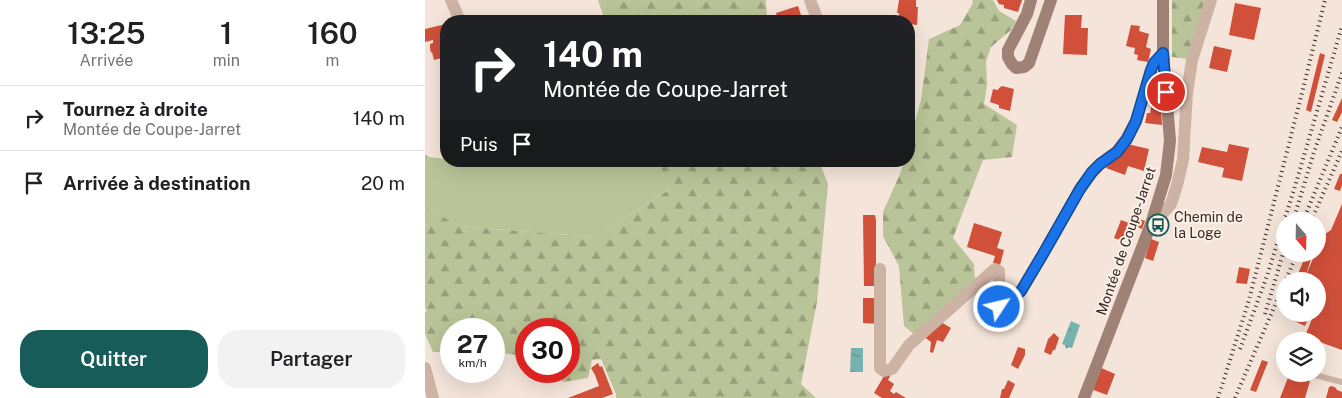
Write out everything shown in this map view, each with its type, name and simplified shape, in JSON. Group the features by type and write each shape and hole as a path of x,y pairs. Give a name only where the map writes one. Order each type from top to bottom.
{"main road":[{"path":"1031,0 1027,14 1007,50 1008,57 1016,68 1024,67 1029,63 1051,0"},
{"name":"Montée de Coupe-Jarret","path":"1084,398 1151,224 1167,175 1169,122 1163,53 1163,0"}],"street":[{"path":"451,0 457,15"},
{"path":"810,0 816,15"},
{"path":"1151,224 1171,204 1177,185 1183,160 1187,93 1192,60 1211,0"},
{"path":"880,269 880,357 881,368 884,371 892,369 909,345 995,269 999,271 999,307 1001,308 1021,291 1084,184 1100,164 1117,152 1127,139 1136,121 1151,70 1154,63 1163,53"},
{"path":"425,368 433,398"}],"lane":[{"path":"1326,378 1342,382"}],"green space":[{"path":"598,0 766,0 767,15 603,15"},
{"path":"972,0 993,0 999,11 1016,21 1011,30 991,47 986,61 987,85 984,104 1017,125 1012,157 983,160 953,238 974,264 975,280 915,335 904,326 899,266 883,236 883,212 902,167 915,167 915,122 921,100 929,39 960,25 973,3"},
{"path":"1172,0 1205,0 1188,59 1172,57"},
{"path":"425,154 429,157 440,158 440,167 660,167 669,190 594,237 459,226 425,206"},
{"path":"660,167 821,167 828,184 817,302 801,384 816,398 616,398 601,359 592,360 588,378 580,379 580,318 515,318 515,355 505,353 505,318 440,318 440,352 433,352 425,334 425,313 427,310 425,308 425,206 459,226 594,237 669,190"}],"water":[{"path":"1071,321 1080,325 1072,348 1066,349 1065,345 1062,344"},
{"path":"851,348 863,348 863,372 850,372"}],"building":[{"path":"899,0 916,0 916,7 918,7 917,25 915,25 915,15 899,15 899,13 897,13"},
{"path":"997,0 1022,0 1018,12 1004,8 1004,5 999,4"},
{"path":"1235,3 1261,8 1254,40 1229,35"},
{"path":"798,6 801,15 777,15 776,13"},
{"path":"1065,15 1082,15 1081,28 1088,28 1087,55 1063,54"},
{"path":"440,25 440,58 434,60 430,48 433,40 425,42 425,29"},
{"path":"1131,25 1140,26 1139,31 1149,34 1146,47 1151,49 1148,62 1137,60 1138,55 1134,54 1135,48 1126,46"},
{"path":"1214,46 1232,50 1227,72 1209,68"},
{"path":"1320,53 1325,55 1311,112 1306,110"},
{"path":"1002,86 1014,89 1010,111 999,108 999,105 990,102 993,89 998,90"},
{"path":"1342,98 1342,112 1337,122 1332,120"},
{"path":"1152,103 1158,103 1161,109 1162,125 1145,123"},
{"path":"1127,144 1149,149 1144,171 1128,166 1125,175 1106,168"},
{"path":"1229,144 1249,148 1242,181 1222,177 1224,168 1198,162 1202,147 1227,152"},
{"path":"1340,174 1342,174 1342,185 1340,191 1334,189"},
{"path":"1342,204 1342,350 1326,344 1326,332 1307,332 1311,322 1326,322 1326,272 1307,272 1312,262 1326,262 1326,233 1331,230"},
{"path":"863,215 875,215 876,220 876,286 864,286"},
{"path":"1130,216 1145,221 1142,229 1128,223"},
{"path":"1121,220 1129,223 1123,241 1114,238"},
{"path":"974,223 1002,232 997,248 1004,250 1000,265 993,263 995,256 967,247"},
{"path":"1151,239 1159,242 1153,261 1145,258"},
{"path":"1303,262 1310,262 1307,272 1299,272"},
{"path":"1239,267 1250,269 1247,284 1236,283"},
{"path":"863,298 879,298 879,324 863,323"},
{"path":"939,321 951,328 943,342 937,340 933,353 930,352 931,342 923,336"},
{"path":"1296,322 1307,322 1305,326"},
{"path":"1054,333 1059,338 1051,355 1044,352 1048,339"},
{"path":"1018,347 1025,349 1025,355 1018,369 1011,365"},
{"path":"1262,360 1268,362 1256,392 1250,390"},
{"path":"598,363 600,367 602,366 613,394 602,398 568,398 599,386 591,368"},
{"path":"1099,367 1115,374 1107,395 1091,389"},
{"path":"891,374 888,380 894,384 890,391 906,398 882,398 874,393 884,376"},
{"path":"1008,380 1015,384 1009,398 1000,398 1002,389 1004,389"},
{"path":"1286,382 1310,382 1305,398 1280,398"},
{"path":"1332,386 1342,392 1342,398 1326,398 1329,387"}],"railway":[{"path":"1218,398 1249,300 1325,0"},
{"path":"1240,349 1267,276 1342,26"},
{"path":"1296,212 1314,152 1342,73"},
{"path":"1307,212 1342,127"},
{"path":"1315,212 1342,151"},
{"path":"1265,314 1281,262"},
{"path":"1235,398 1294,262"}],"place":[{"name":"Chemin de la Loge","path":"1158,225"}],"route":[{"path":"999,307 1001,308 1021,291 1069,207 1092,172 1117,152 1127,139 1136,121 1151,70 1154,63 1163,53 1166,92"}]}
